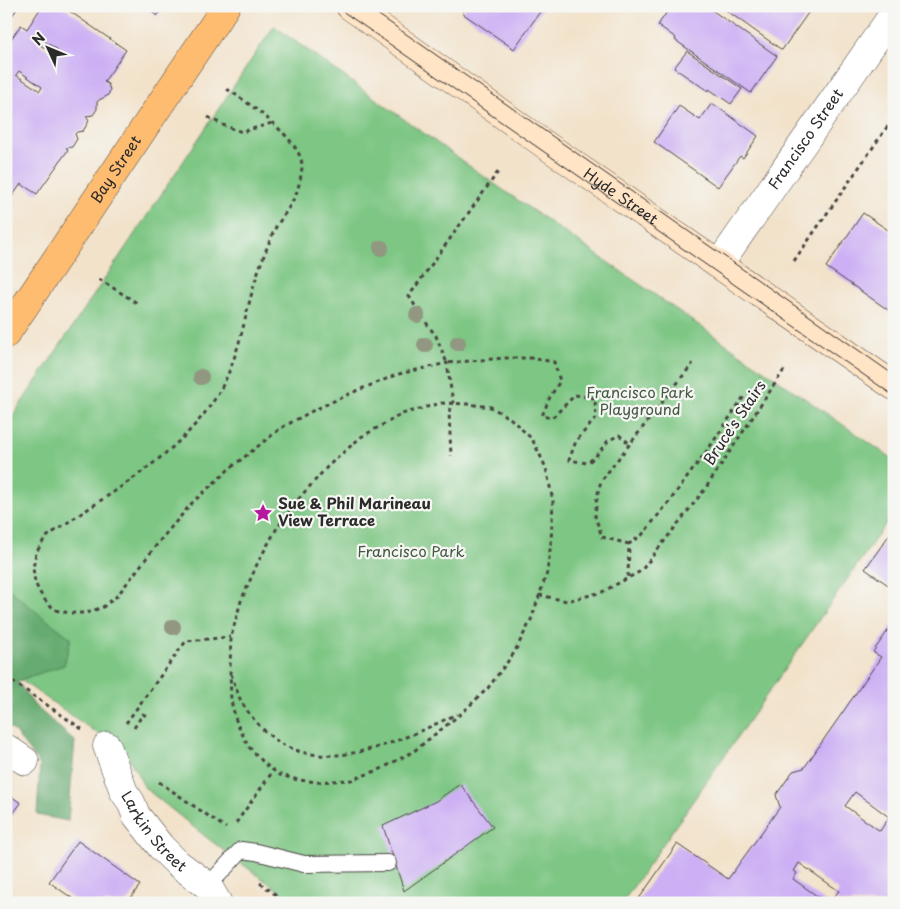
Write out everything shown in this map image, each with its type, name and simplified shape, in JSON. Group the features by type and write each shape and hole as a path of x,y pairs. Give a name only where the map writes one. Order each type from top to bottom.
{"main road":[{"name":"Bay Street","path":"6,334 226,6"}],"street":[{"name":"Hyde Street","path":"350,6 547,146 894,386"},
{"name":"Francisco Street","path":"720,264 894,13"},
{"name":"Larkin Street","path":"107,746 124,792 136,814 161,847 213,895"}],"lane":[{"path":"213,895 241,850 304,864 388,863"}],"path":[{"path":"227,89 250,104 279,129 296,149 302,164 298,188 275,230 262,259 242,334 228,374 216,398 180,441 140,474 45,538 36,553 33,568 35,583 43,598 55,610 68,613 87,613 103,607 117,596 192,503 228,470 281,428 356,390 399,374 446,363 504,358 531,358 554,362 560,381 550,397 542,416 552,418 575,395 595,398 596,418 576,441 568,460 587,464 608,441 619,435 630,444"},
{"path":"208,117 242,132 272,123"},
{"path":"794,261 894,117"},
{"path":"451,456 449,412 453,403 446,363 436,336 422,318 409,296 498,172"},
{"path":"99,279 137,304"},
{"path":"629,544 602,537 595,516 601,481 693,362"},
{"name":"Bruce's Stairs","path":"539,596 567,601 602,592 641,571 705,489 784,370"},
{"path":"629,544 642,534 669,502 745,395"},
{"path":"441,403 491,407 511,419 532,439 546,468 553,501 547,573 539,596 531,620 514,653 488,688 463,712 414,751 381,769 351,780 318,782 298,780 280,775 266,765 249,747 237,724 231,701 231,637 240,601 258,562 277,528 328,465 361,437 402,414 441,403"},
{"path":"628,578 629,544"},
{"path":"126,723 186,640 231,637"},
{"path":"230,668 240,699 255,722 276,741 297,752 327,756 373,749 405,738 463,712"},
{"path":"6,677 107,746"},
{"path":"137,723 143,714 148,717"},
{"path":"154,779 230,832"},
{"path":"260,883 274,894 281,903"}],"green space":[{"name":"Francisco Park","path":"274,26 493,183 894,460 894,512 622,903 293,903 145,788 126,753 6,670 6,426"},
{"path":"6,589 10,590 71,638 64,665 17,681 35,706 75,741 68,821 37,815 40,765 14,731 6,725"}],"building":[{"path":"6,6 19,6 12,16 6,12"},
{"path":"42,6 62,6 126,50 104,82 108,84 109,93 97,102 97,109 93,115 86,116 89,121 83,131 75,134 77,139 72,147 66,148 68,150 37,194 21,184 6,205 6,46 21,25 27,29","holes":["42,40 58,50 54,55 39,44","19,71 42,87 40,91 16,75"]},
{"path":"145,6 165,6 157,16"},
{"path":"467,6 544,6 514,49 462,13"},
{"path":"671,6 706,6 777,56 751,93 675,40 676,38 658,25"},
{"path":"720,6 813,6 782,50"},
{"path":"687,51 742,89 731,104 674,68"},
{"path":"712,103 758,136 743,158 740,156 718,187 654,142 679,106 700,120"},
{"path":"863,213 894,234 894,314 826,267"},
{"path":"892,531 894,532 894,589 865,569"},
{"path":"894,622 894,900 892,903 840,903 833,898 839,891 799,863 794,871 797,873 793,879 827,903 636,903 677,844 728,879 780,807 776,795 793,771 804,768 881,657 873,652","holes":["855,792 889,817 880,831 845,806"]},
{"path":"460,784 493,827 404,891 383,826 436,801"},
{"path":"6,793 21,803 6,823"},
{"path":"78,841 140,885 127,903 79,903 49,882"}],"tram line":[{"path":"335,6 894,396"},
{"path":"366,6 894,375"}],"place":[{"name":"Sue & Phil Marineau View Terrace","path":"263,513"}],"park label":[{"name":"Francisco Park Playground","path":"640,402"}]}
